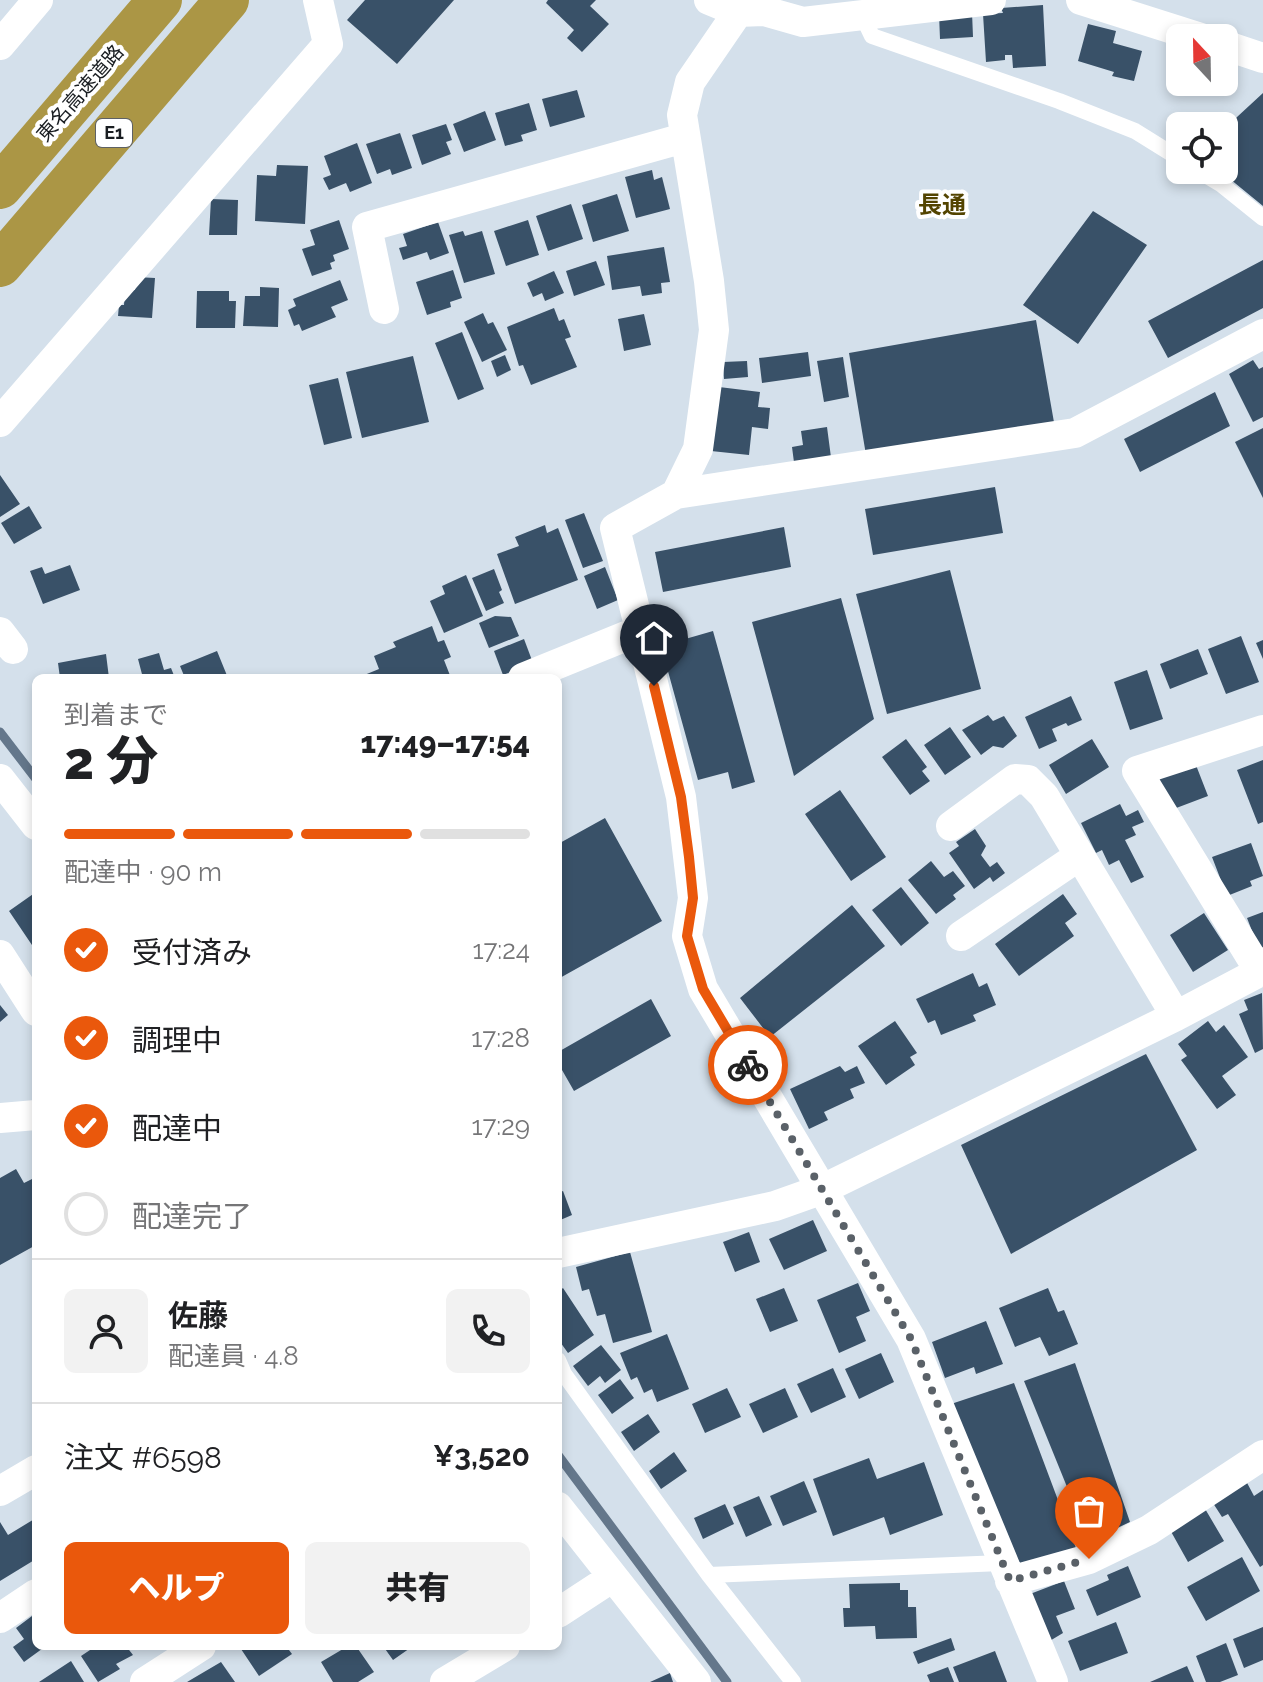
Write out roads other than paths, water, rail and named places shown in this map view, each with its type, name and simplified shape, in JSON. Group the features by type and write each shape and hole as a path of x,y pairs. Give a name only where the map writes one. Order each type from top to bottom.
{"highway":[{"name":"東名高速道路","path":"0,187 160,0"},
{"name":"E1","path":"0,265 227,0"}],"street":[{"path":"0,45 38,0"},
{"path":"0,422 328,44 318,0"},
{"path":"709,0 759,8 803,22 991,0"},
{"path":"1081,0 1166,27"},
{"path":"676,494 698,449 714,330 682,115 690,82 759,8"},
{"path":"1238,50 1263,58"},
{"path":"384,309 367,227 684,138"},
{"path":"1053,1682 911,1339 703,989 687,936 693,898 681,797 615,528 676,494 1075,433 1263,334"},
{"path":"533,674 641,630"},
{"path":"562,1252 775,1206 823,1189 1176,1016 1261,971 1137,771 1263,730"},
{"path":"0,779 32,820"},
{"path":"951,826 1015,779 1028,780 1044,796 1176,1016"},
{"path":"961,936 1079,856"},
{"path":"0,955 32,1005"},
{"path":"0,1118 32,1115"},
{"path":"1006,1572 1089,1559 1149,1530 1263,1455"},
{"path":"0,1491 32,1472"},
{"path":"562,1512 696,1682"},
{"path":"562,1610 613,1577"},
{"path":"0,1618 32,1597"},
{"path":"145,1682 195,1650"},
{"path":"445,1682 498,1650"}],"lane":[{"path":"862,15 872,36 1110,121 1135,131 1166,150"},
{"path":"1220,184 1263,218"},
{"path":"562,1369 709,1575 793,1682"},
{"path":"709,1575 1006,1572"}],"waterway":[{"path":"0,732 32,774"},
{"path":"562,1460 727,1682"}],"district":[{"name":"長通","path":"942,205"}]}
